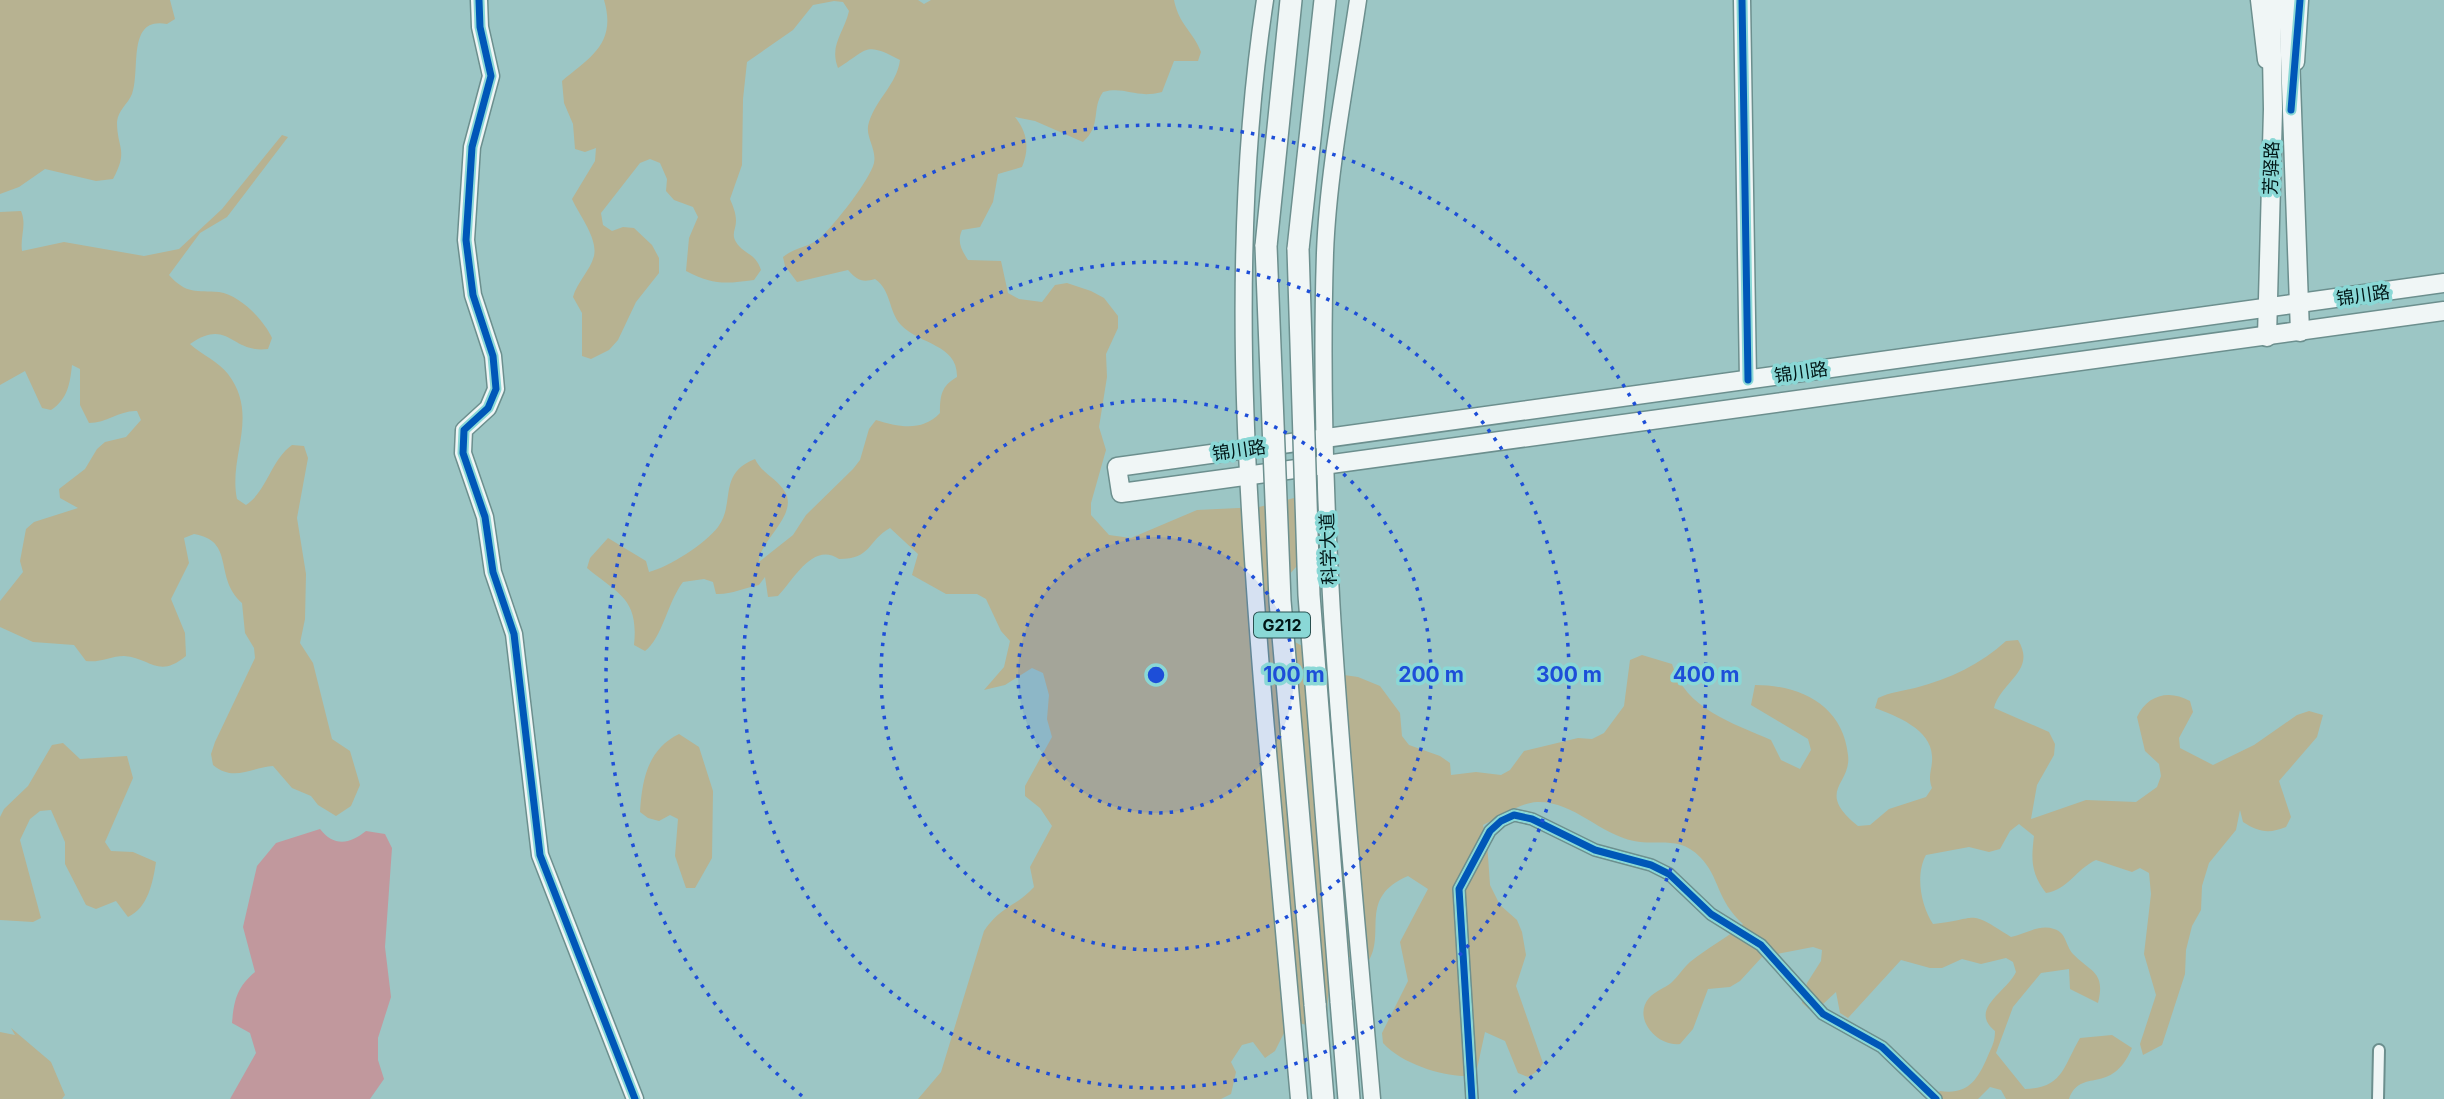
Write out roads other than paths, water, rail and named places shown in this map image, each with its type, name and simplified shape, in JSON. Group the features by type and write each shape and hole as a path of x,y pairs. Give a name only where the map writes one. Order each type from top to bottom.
{"highway":[{"name":"G212","path":"1292,0 1266,246 1280,601 1323,1099"},
{"name":"科学大道","path":"1325,0 1298,249 1310,595 1349,1099"},
{"path":"1315,102 1335,0"}],"main road":[{"path":"479,0 480,27 491,76 472,147 466,240 473,295 494,356 496,389 488,408 464,430 463,453 485,517 493,572 514,634 540,855 635,1099"},
{"path":"1265,0 1252,89 1245,250 1245,449 1298,1099"},
{"name":"科学大道","path":"1358,0 1325,250 1324,439 1330,601 1372,1099"},
{"path":"1742,0 1748,380"},
{"path":"2259,0 2282,110"},
{"name":"芳驿路","path":"2271,0 2300,332"},
{"name":"芳驿路","path":"2267,337 2266,308 2288,0"},
{"path":"2282,110 2300,0"},
{"name":"锦川路","path":"2444,283 1116,467 1121,493 2444,311"}],"street":[{"path":"1472,1099 1459,889 1490,831 1501,821 1514,815 1532,819 1595,850 1651,865 1669,874 1711,914 1761,945 1823,1014 1882,1046 1936,1099"},
{"path":"2378,1099 2379,1050"}]}
